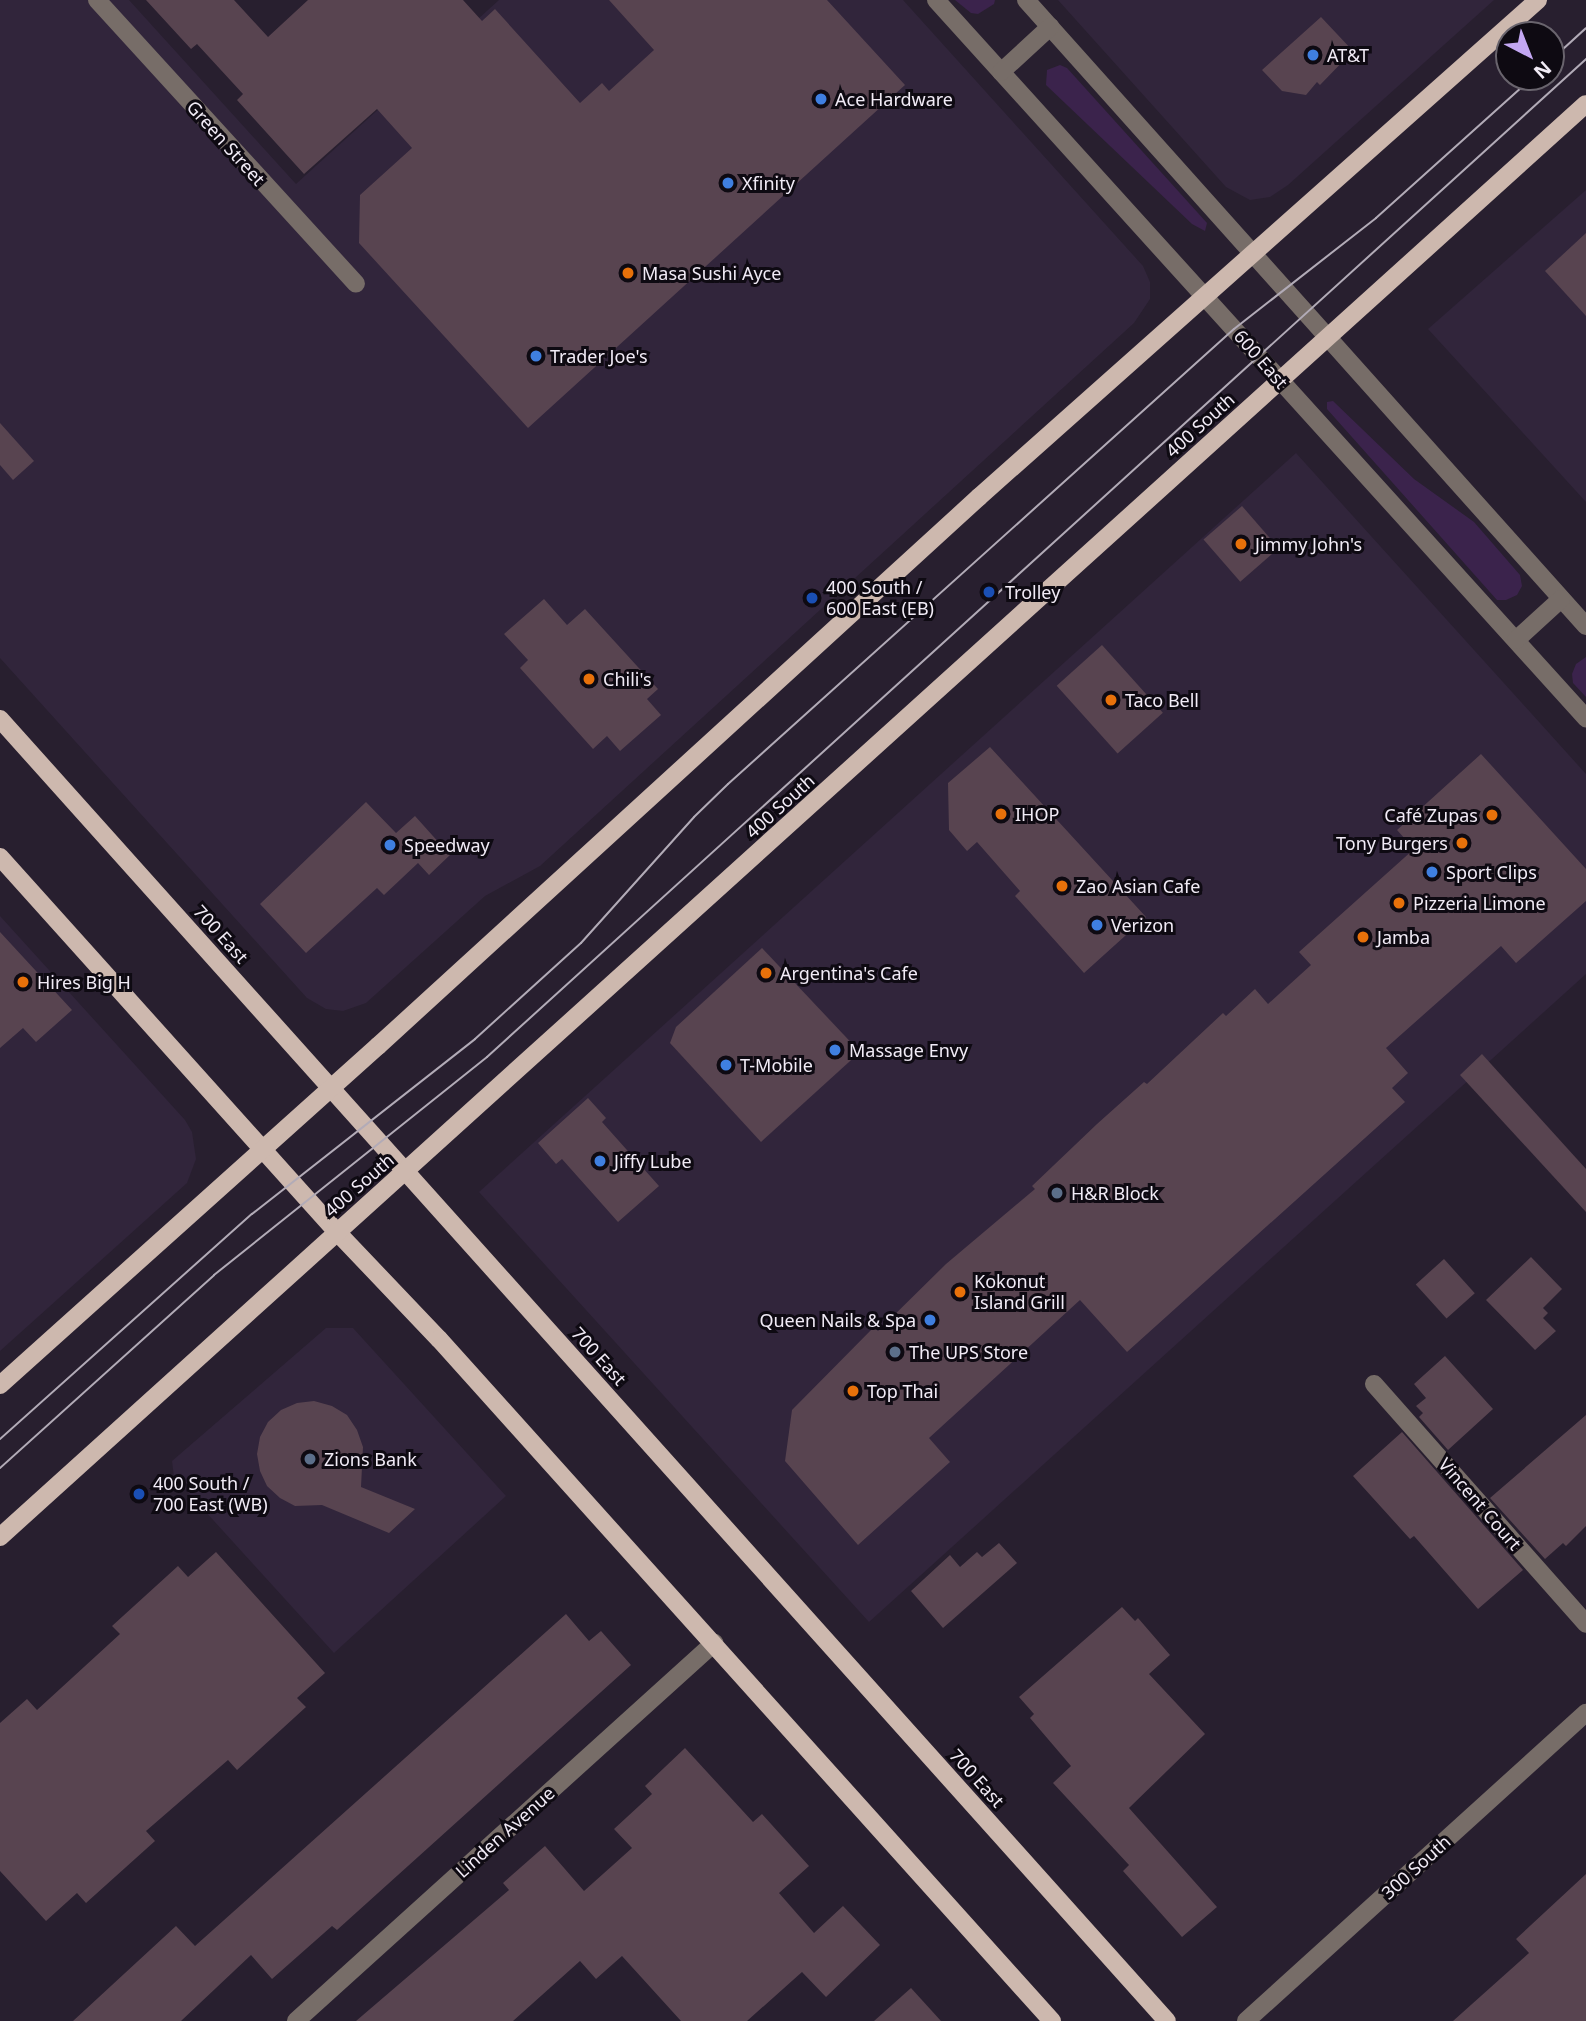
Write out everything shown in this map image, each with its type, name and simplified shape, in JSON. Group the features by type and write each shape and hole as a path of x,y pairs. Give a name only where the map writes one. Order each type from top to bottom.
{"main road":[{"path":"0,1385 263,1150 1205,295 1538,0"},
{"name":"400 South","path":"0,1537 1586,104"},
{"name":"700 East","path":"0,719 1167,2021"},
{"path":"0,858 714,1643 1052,2021"}],"street":[{"name":"Green Street","path":"97,0 356,285"},
{"name":"600 East","path":"936,0 1586,718"},
{"path":"1026,0 1586,626"},
{"path":"1001,72 1050,27"},
{"path":"1516,640 1561,599"},
{"name":"Vincent Court","path":"1374,1384 1586,1624"},
{"name":"Linden Avenue","path":"296,2021 714,1643"},
{"name":"300 South","path":"1245,2021 1586,1713"}],"shaded area":[{"path":"0,0 129,0 296,184 499,0 903,0 1143,266 1150,282 1150,299 1134,323 540,866 485,896 366,1003 343,1011 326,1009 307,998 0,658"},
{"path":"955,0 995,0 994,4 978,14 971,13"},
{"path":"1058,0 1494,0 1288,185 1270,197 1250,200 1226,187"},
{"path":"1060,65 1067,68 1207,223 1205,231 1192,224 1046,85 1047,70"},
{"path":"1586,190 1586,502 1428,329"},
{"path":"1333,401 1414,479 1474,522 1520,575 1522,586 1517,595 1506,600 1497,600 1327,409 1327,402"},
{"path":"1296,453 1586,774 1586,974 869,1622 479,1192"},
{"path":"1586,657 1586,697 1573,683 1572,674 1576,664"},
{"path":"0,916 185,1120 192,1132 196,1159 187,1183 0,1351"},
{"path":"326,1328 353,1328 506,1496 334,1653 174,1477 172,1461"}],"building":[{"path":"146,0 234,0 268,37 308,0 463,0 482,21 495,9 580,103 602,83 609,91 654,50 609,0 827,0 905,85 528,428 359,243 360,195 412,148 377,109 304,174 237,100 243,94 197,44 191,49"},
{"name":"AT&T","path":"1321,17 1353,51 1320,85 1317,82 1306,95 1282,91 1262,70"},
{"path":"1586,233 1586,316 1545,271"},
{"path":"0,423 34,461 13,480 0,465"},
{"name":"Jimmy John's","path":"1242,506 1279,548 1240,582 1204,539"},
{"name":"Chili's","path":"544,599 567,625 585,609 658,689 647,699 661,715 620,751 607,736 593,749 520,668 528,660 504,634"},
{"name":"Taco Bell","path":"1102,645 1163,713 1118,753 1057,686"},
{"path":"990,747 1146,917 1084,973 1015,896 1020,891 977,842 967,851 949,830 948,783"},
{"path":"1481,754 1586,869 1586,901 1516,963 1501,946 1386,1048 1408,1073 1392,1088 1405,1102 1127,1352 1080,1300 929,1438 950,1462 858,1545 785,1461 792,1410 874,1327 878,1331 946,1264 1035,1189 1032,1186 1097,1124 1144,1082 1147,1084 1223,1013 1226,1016 1255,989 1268,1004 1311,965 1299,952 1414,849 1397,830"},
{"path":"366,802 396,833 415,816 450,855 429,875 418,863 384,895 377,888 306,953 260,904"},
{"name":"Hires Big H","path":"0,932 72,1010 36,1042 23,1028 0,1048"},
{"path":"762,948 860,1052 761,1142 670,1043 676,1027"},
{"path":"1482,1054 1586,1169 1586,1212 1460,1075"},
{"name":"Jiffy Lube","path":"588,1098 606,1118 602,1122 659,1186 618,1222 562,1159 556,1164 538,1143"},
{"path":"1531,1257 1562,1289 1543,1308 1548,1313 1543,1318 1556,1331 1535,1350 1486,1300"},
{"path":"1444,1259 1475,1293 1447,1319 1416,1284"},
{"path":"1445,1356 1493,1409 1448,1450 1419,1417 1423,1413 1416,1406 1426,1398 1414,1384"},
{"name":"Zions Bank","path":"314,1401 332,1406 347,1415 357,1430 363,1447 361,1487 415,1509 389,1533 322,1505 295,1506 280,1498 267,1486 260,1471 257,1454 260,1437 268,1422 281,1410 297,1403"},
{"path":"1586,1415 1586,1526 1566,1546 1563,1543 1545,1559 1490,1498"},
{"path":"1402,1432 1523,1570 1478,1609 1414,1536 1410,1539 1353,1476"},
{"path":"999,1543 1017,1563 943,1628 911,1591 950,1555 960,1567 977,1552 982,1557"},
{"path":"216,1552 325,1673 297,1698 306,1707 237,1770 228,1760 146,1831 155,1841 86,1903 77,1893 46,1921 0,1871 0,1723 27,1699 37,1710 120,1634 112,1626 178,1566 188,1577"},
{"path":"1122,1607 1135,1621 1138,1618 1170,1655 1149,1674 1205,1734 1129,1808 1217,1907 1182,1937 1123,1871 1129,1865 1053,1783 1071,1766 1030,1718 1034,1714 1019,1697"},
{"path":"566,1614 589,1641 601,1631 631,1665 337,1930 332,1926 272,1979 251,1955 181,2021 73,2021 176,1926 195,1946"},
{"path":"685,1748 753,1822 762,1814 809,1866 779,1893 814,1933 843,1906 880,1945 826,1997 802,1972 747,2021 681,2021 622,1956 596,1979 580,1961 513,2021 356,2021 509,1890 503,1883 545,1846 584,1891 632,1848 614,1829 652,1794 645,1786"},
{"path":"1586,1874 1586,2021 1453,2021 1529,1953 1516,1939"},
{"path":"911,1988 941,2021 874,2021"}],"tram line":[{"path":"1565,47 1586,28"},
{"path":"0,1468 214,1275 487,1057 1586,59"},
{"path":"0,1439 252,1214 475,1039 581,943 694,817 728,784 1234,329 1376,218 1517,91"}],"place":[{"name":"AT&T","path":"1313,55"},
{"name":"Ace Hardware","path":"821,99"},
{"name":"Xfinity","path":"728,183"},
{"name":"Masa Sushi Ayce","path":"628,273"},
{"name":"Trader Joe's","path":"536,356"},
{"name":"Jimmy John's","path":"1241,544"},
{"name":"Trolley","path":"989,592"},
{"name":"400 South / 600 East (EB)","path":"812,598"},
{"name":"Chili's","path":"589,679"},
{"name":"Taco Bell","path":"1111,700"},
{"name":"IHOP","path":"1001,814"},
{"name":"Café Zupas","path":"1492,815"},
{"name":"Tony Burgers","path":"1462,843"},
{"name":"Speedway","path":"390,845"},
{"name":"Sport Clips","path":"1432,872"},
{"name":"Zao Asian Cafe","path":"1062,886"},
{"name":"Pizzeria Limone","path":"1399,903"},
{"name":"Verizon","path":"1097,925"},
{"name":"Jamba","path":"1363,937"},
{"name":"Argentina's Cafe","path":"766,973"},
{"name":"Hires Big H","path":"23,982"},
{"name":"Massage Envy","path":"835,1050"},
{"name":"T-Mobile","path":"726,1065"},
{"name":"Jiffy Lube","path":"600,1161"},
{"name":"H&R Block","path":"1057,1193"},
{"name":"Kokonut Island Grill","path":"960,1292"},
{"name":"Queen Nails & Spa","path":"930,1320"},
{"name":"The UPS Store","path":"895,1352"},
{"name":"Top Thai","path":"853,1391"},
{"name":"Zions Bank","path":"310,1459"},
{"name":"400 South / 700 East (WB)","path":"139,1494"}]}
